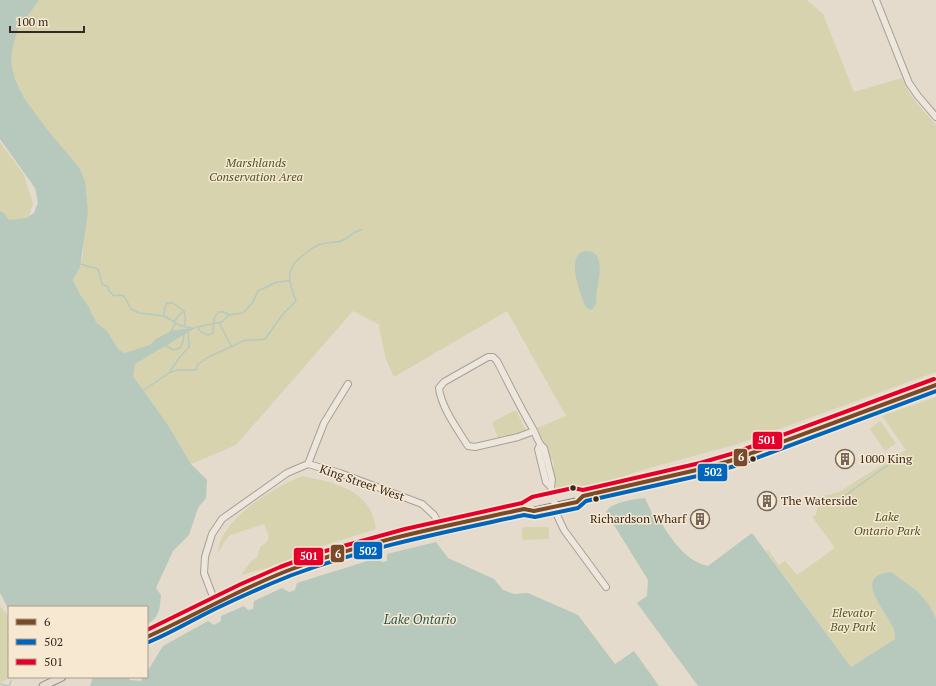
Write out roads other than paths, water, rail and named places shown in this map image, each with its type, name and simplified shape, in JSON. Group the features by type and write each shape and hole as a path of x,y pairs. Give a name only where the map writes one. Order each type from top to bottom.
{"main road":[{"path":"148,636 215,602 259,582 317,560 355,548 524,509 533,503 574,494 583,496 734,460 936,385"},
{"path":"524,509 534,511 556,507 577,502 583,496"},
{"path":"43,686 60,678"}],"street":[{"path":"876,0 909,83 936,117"},
{"path":"534,431 518,437 475,448 468,446 451,419 440,395 439,388 444,382 488,357 493,357 497,361 522,411 534,431 540,445 538,448 546,482 551,487 557,515 564,530 606,587"},
{"path":"308,464 324,423 348,384"},
{"name":"King Street West","path":"215,602 204,573 205,557 212,534 222,519 287,473 308,464 340,473 422,504 434,515 441,527"}],"water":[{"path":"0,0 39,0 18,30 13,46 11,62 15,79 24,98 50,133 79,167 85,181 88,212 80,267 73,280 96,322 107,331 119,350 125,353 150,345 156,339 171,331 197,327 135,364 133,376 168,425 191,464 207,480 206,498 198,508 189,535 173,551 156,588 161,595 160,604 155,619 148,624 148,606 8,606 8,608 0,593 0,211 4,213 9,220 26,218 34,213 38,203 35,188 0,139"},
{"path":"585,251 592,252 596,255 600,266 596,303 591,310 585,306 580,292 575,267 576,259 579,254"},
{"path":"645,498 656,522 662,524 681,550 701,564 708,566 752,533 851,667 895,639 894,630 875,596 872,587 873,580 879,575 891,572 917,591 930,606 936,618 936,686 698,686 637,603 647,596 648,580 606,512 618,503"},
{"name":"Lake Ontario","path":"436,542 448,558 494,579 503,590 514,594 528,593 578,615 615,664 634,651 659,686 90,686 93,678 129,678 130,680 141,681 142,678 148,678 148,670 163,646 208,621 214,625 221,621 221,616 244,606 248,610 253,609 254,601 282,588 289,592 295,590 297,583 377,558 382,562 387,561 387,554"}],"waterway":[{"path":"169,373 177,370 196,370 198,364 207,358 243,341 265,339 283,314 296,301 291,286 290,274 291,269 299,258 316,246 324,243 341,241 362,230"},
{"path":"80,264 98,269 102,284 108,287 109,291 114,296 124,296 131,309 139,313 164,316 181,326 191,328"},
{"path":"197,327 222,322 229,315 243,313 253,302 258,291 277,282 289,281"},
{"path":"164,316 167,303 173,303 184,311 186,321 184,326"},
{"path":"174,322 184,311"},
{"path":"197,327 201,332 208,335 213,333 214,319 218,312 224,312 229,315"},
{"path":"171,331 176,323"},
{"path":"219,323 232,347"},
{"path":"144,390 169,373 179,358 189,347 188,332"},
{"path":"165,345 173,350 180,348 184,335"},
{"path":"843,497 885,467 903,457"},
{"path":"0,684 9,686 11,681"}],"place":[{"name":"1000 King","path":"845,459"},
{"name":"The Waterside","path":"767,501"},
{"name":"Richardson Wharf","path":"700,519"}],"park label":[{"name":"Marshlands Conservation Area","path":"256,170"},
{"name":"Lake Ontario Park","path":"887,524"},
{"name":"Elevator Bay Park","path":"853,620"}]}
